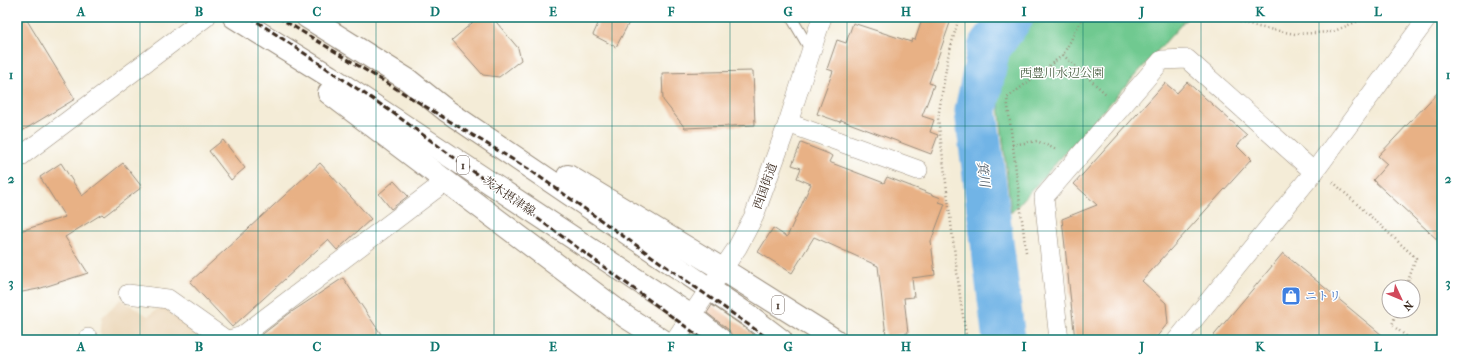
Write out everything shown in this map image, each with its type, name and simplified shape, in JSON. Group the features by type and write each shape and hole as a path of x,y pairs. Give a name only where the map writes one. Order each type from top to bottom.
{"main road":[{"name":"1","path":"222,17 361,117 626,316 662,340"},
{"name":"茨木摂津線","path":"234,17 329,76 691,316 721,340"},
{"name":"1","path":"307,17 408,80 722,269 835,340"},
{"name":"1","path":"408,80 447,111 709,288 781,340"}],"street":[{"path":"17,159 206,17"},
{"name":"西国街道","path":"675,340 737,248 754,216 788,123 822,17"},
{"path":"1177,340 1321,176 1428,17"},
{"path":"1059,340 1044,197 1162,60 1187,59 1321,176"},
{"path":"788,123 918,170"},
{"path":"229,340 242,336 446,181"},
{"path":"128,294 168,299 226,340"}],"lane":[{"path":"791,17 811,51"}],"path":[{"path":"959,17 948,57 938,118 960,304 967,340"},
{"path":"1026,254 1007,98 1063,55 1083,17"},
{"path":"1224,17 1253,26 1295,34 1332,32 1368,17"},
{"path":"1063,55 1106,94 1102,100"},
{"path":"1012,145 1037,140 1057,150 1072,164"},
{"path":"1321,176 1416,258 1409,279"},
{"path":"1394,319 1392,325 1411,340"}],"shaded area":[{"path":"121,299 148,316 163,305 203,332 207,340 100,340 102,317"}],"green space":[{"name":"西豊川水辺公園","path":"1038,17 1188,17 1011,213 998,96 1003,66 1019,36"}],"building":[{"path":"17,17 25,17 75,99 17,134"},
{"path":"479,17 492,17 518,48 521,60 499,77 483,75 452,40"},
{"path":"601,17 632,17 616,47 593,35"},
{"path":"923,17 952,17 929,83 934,85 922,116 934,120 930,132 938,135 931,154 841,120 840,122 817,114 833,71 827,69 837,40 846,43 853,23 911,42 912,39 915,40"},
{"path":"753,71 755,125 685,128 663,100 662,73"},
{"path":"1187,82 1247,135 1237,146 1251,160 1142,281 1166,303 1168,323 1154,340 1075,340 1062,219 1097,205 1074,184 1165,83 1177,93"},
{"path":"1442,88 1442,244 1373,180 1387,164 1378,156"},
{"path":"223,140 245,168 231,180 209,151"},
{"path":"801,143 832,156 829,162 884,183 887,177 941,198 939,202 945,204 931,241 935,275 912,278 914,297 904,298 908,333 886,336 878,266 814,237 792,273 758,252 773,228 787,237 811,184 797,178 801,168 792,165"},
{"path":"61,163 82,196 123,163 142,187 104,216 102,214 65,237 88,273 38,289 17,293 17,232 65,217 40,177"},
{"path":"320,163 371,219 337,250 328,240 232,327 190,282"},
{"path":"394,181 408,196 391,209 379,194"},
{"name":"ニトリ","path":"1283,253 1388,340 1210,340"},
{"path":"343,278 385,340 255,340 290,313"},
{"path":"712,305 760,340 733,340 729,330 707,313"},
{"path":"693,333 701,340 688,340"}],"waterway":[{"name":"箕川","path":"1004,340 976,111 989,48 1012,17"}],"railway":[{"path":"250,17 389,110 704,340"},
{"path":"278,17 530,170 770,340"}],"place":[{"name":"ニトリ","path":"1291,296"}]}
